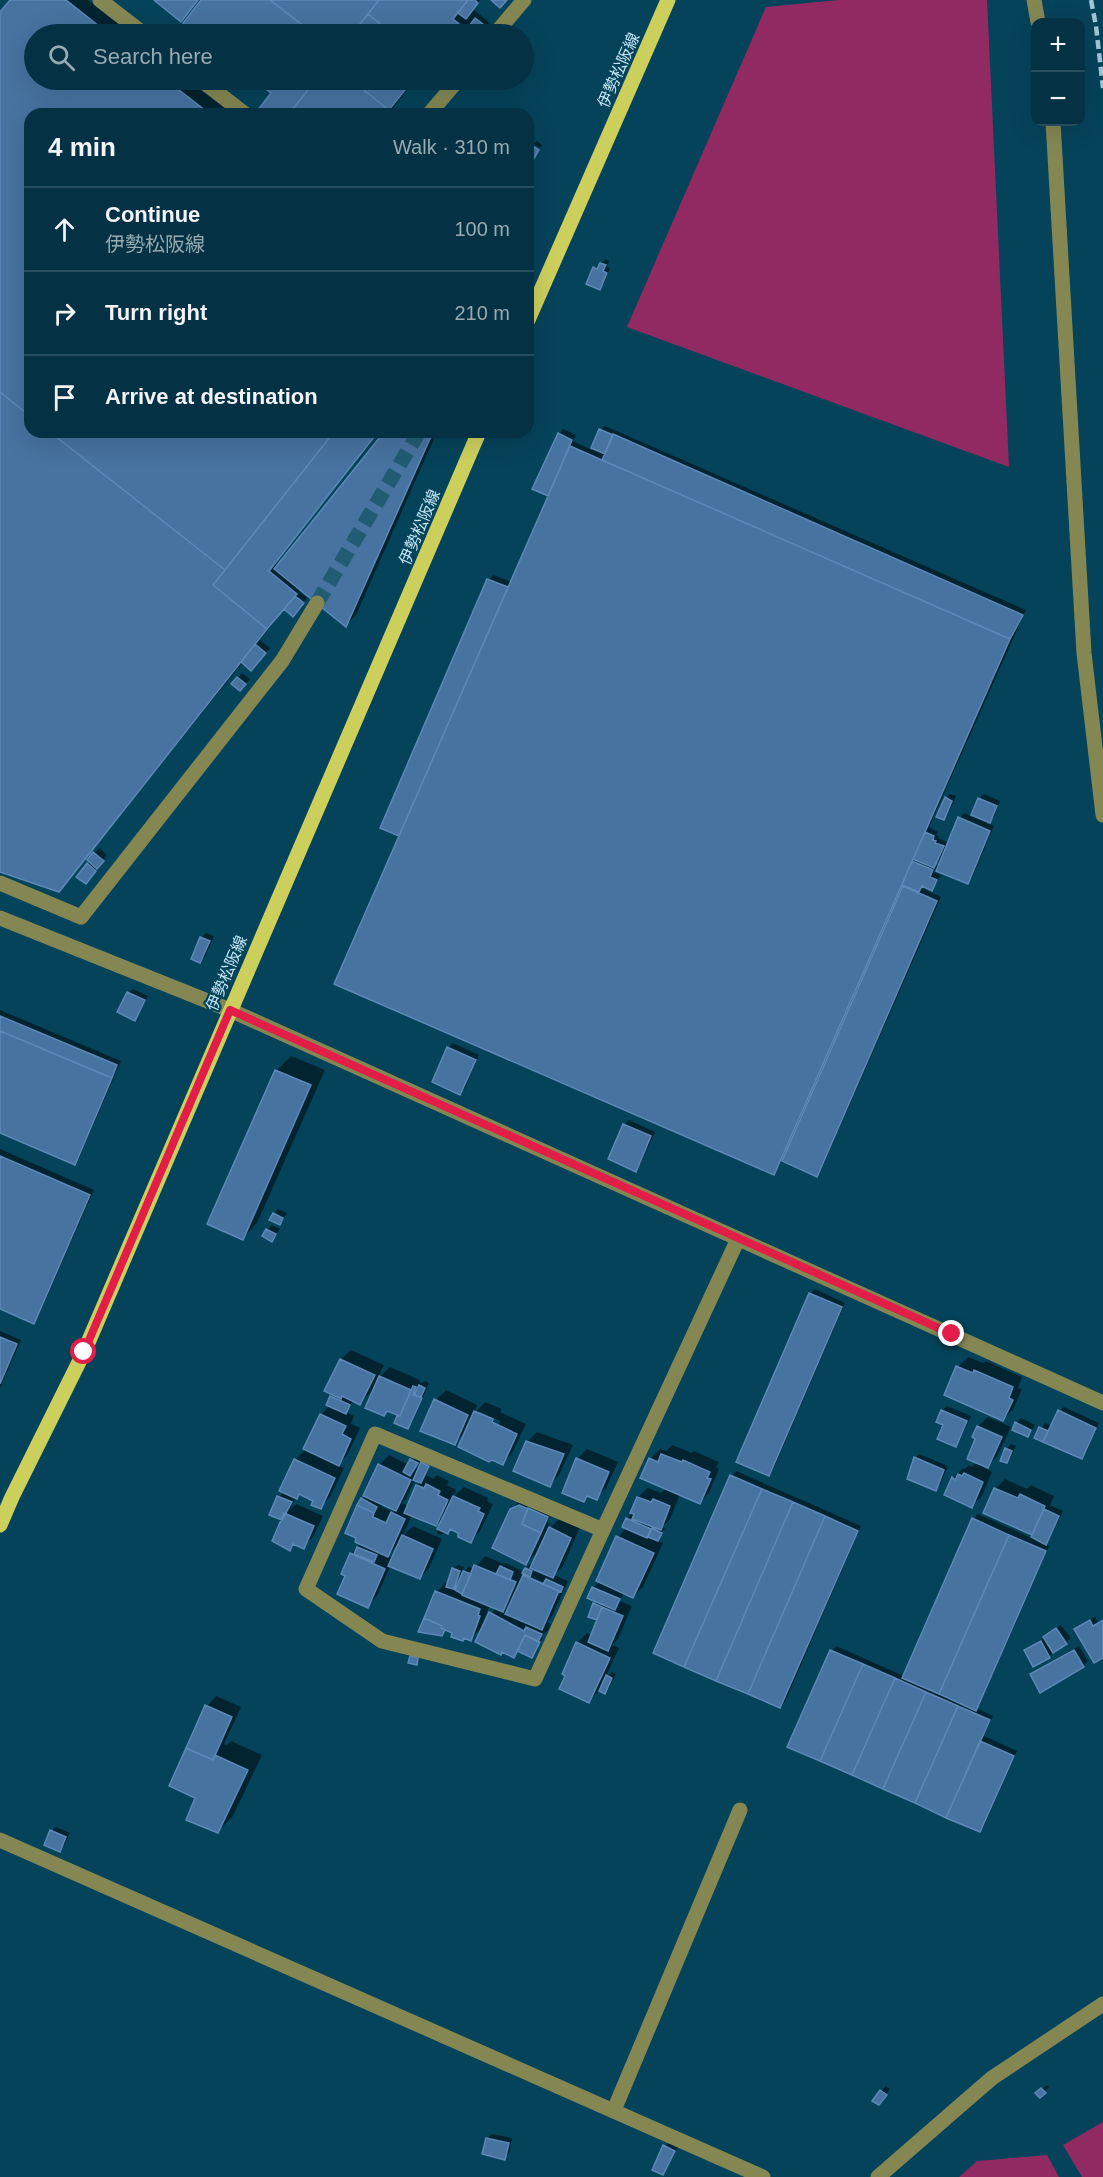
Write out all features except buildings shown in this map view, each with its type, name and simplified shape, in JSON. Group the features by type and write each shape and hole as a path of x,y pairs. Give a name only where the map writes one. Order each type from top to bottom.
{"main road":[{"name":"伊勢松阪線","path":"534,306 668,0"},
{"name":"伊勢松阪線","path":"0,1525 84,1352 476,438"}],"street":[{"path":"100,0 131,24"},
{"path":"504,24 524,0"},
{"path":"1034,0 1037,18"},
{"path":"214,90 237,108"},
{"path":"434,108 449,90"},
{"path":"1053,126 1084,653 1103,815"},
{"path":"0,883 81,917 282,661 317,603"},
{"path":"0,918 230,1010 1103,1403"},
{"path":"603,1530 375,1434 306,1589 382,1641 535,1679 738,1239"},
{"path":"614,2110 740,1810"},
{"path":"0,1840 763,2177"},
{"path":"878,2177 992,2078 1103,2004"}],"shaded area":[{"path":"838,0 987,0 1009,467 627,327 766,7"},
{"path":"1103,2122 1103,2177 1082,2177 1063,2145"},
{"path":"1047,2155 1059,2177 959,2177 977,2161"}],"tunnel":[{"path":"317,603 415,438"}],"railway":[{"path":"1091,0 1103,88"}],"route":[{"path":"84,1352 230,1010 952,1334"}]}
